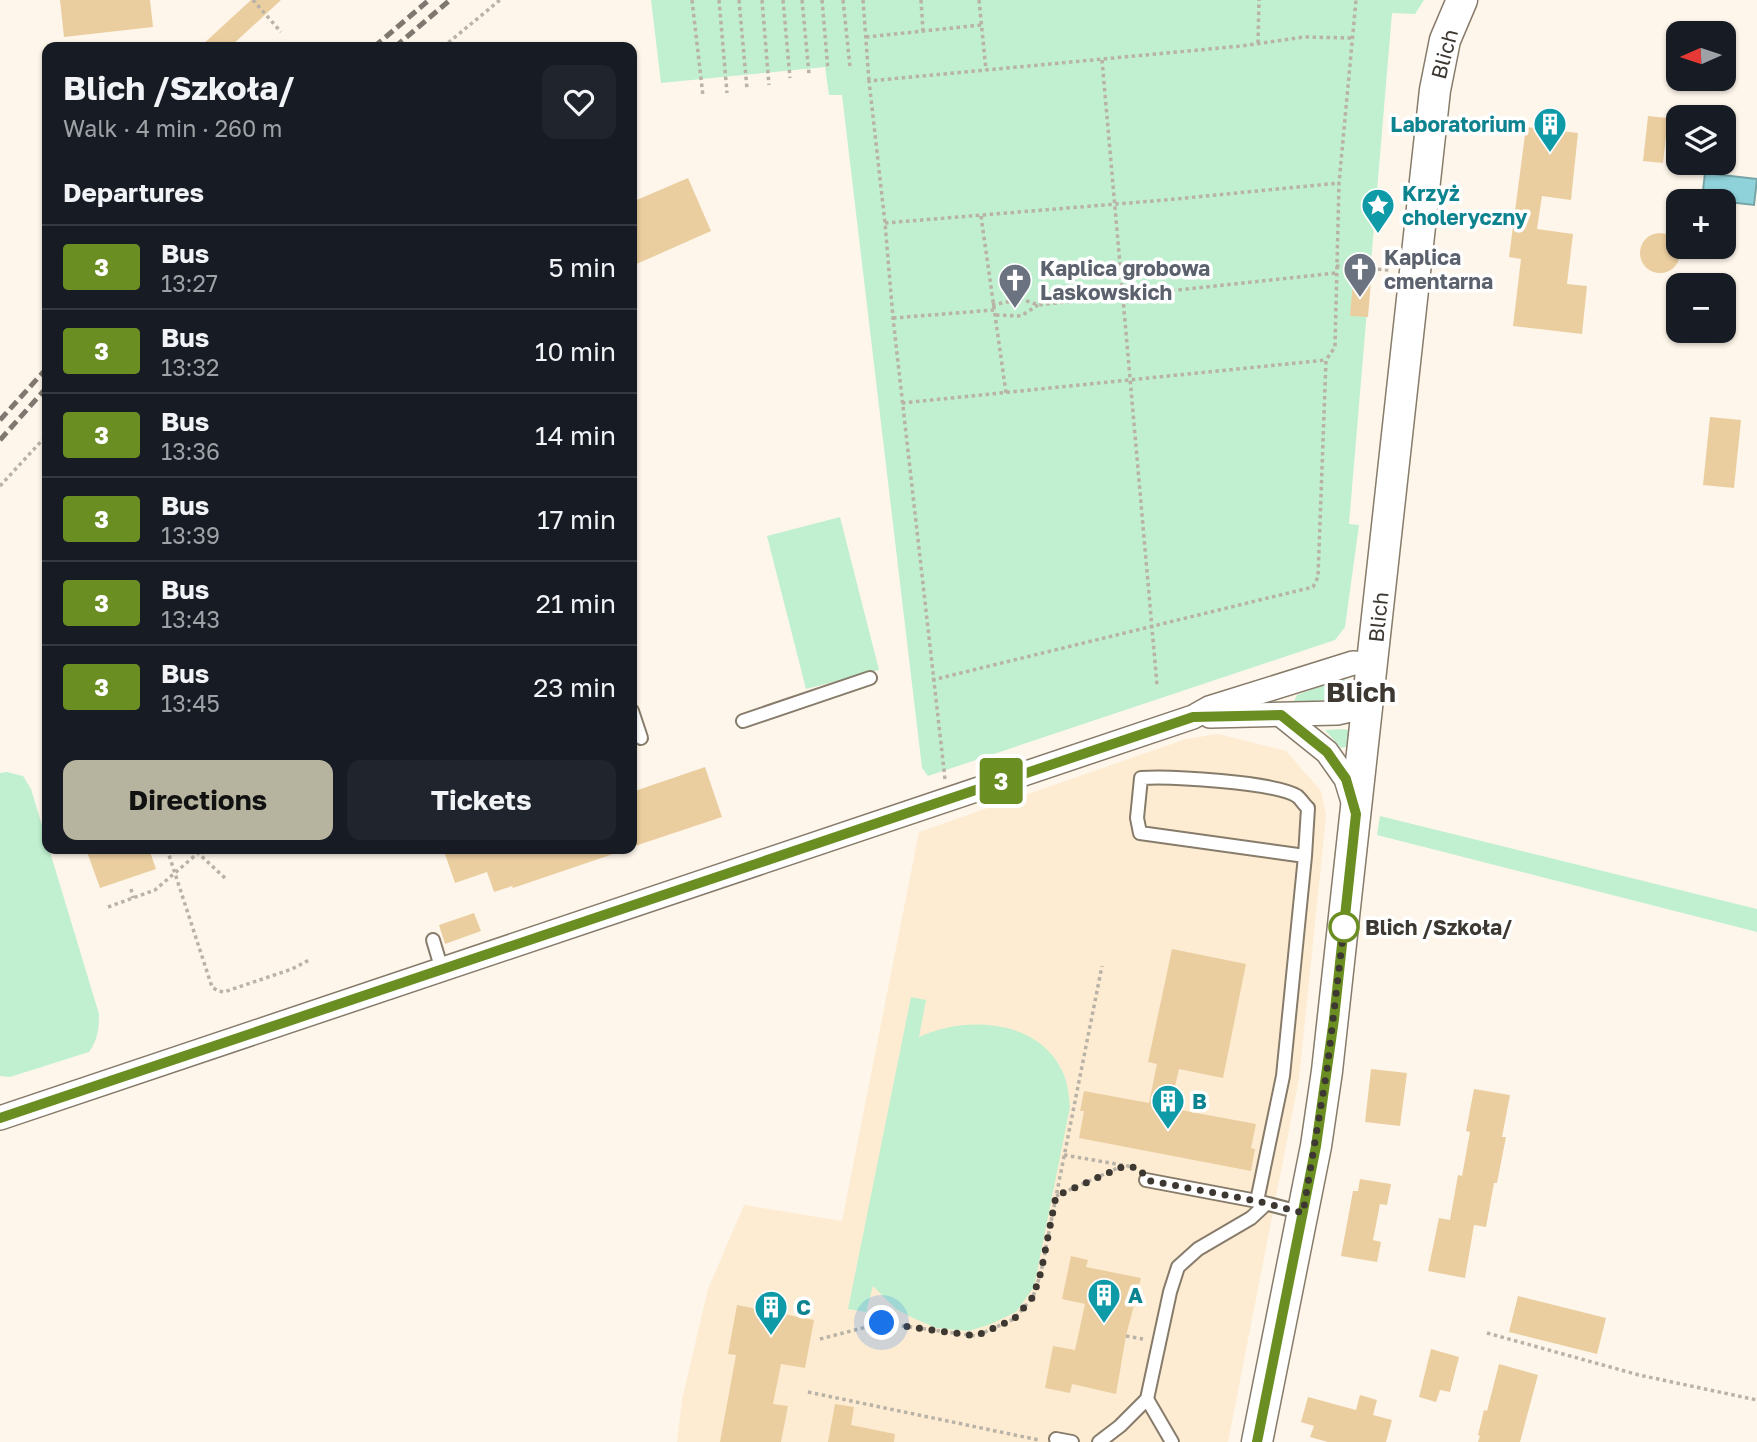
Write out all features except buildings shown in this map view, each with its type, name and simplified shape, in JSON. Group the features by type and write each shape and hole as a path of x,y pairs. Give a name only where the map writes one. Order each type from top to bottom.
{"street":[{"name":"Blich","path":"1257,1442 1303,1213 1327,1070 1435,90 1445,40 1462,0"},
{"path":"0,1118 1193,717 1209,708 1353,663 1372,664"},
{"path":"1193,717 1337,713 1368,706"},
{"path":"1281,715 1327,752 1346,779 1356,814"}],"lane":[{"path":"743,720 870,678"},
{"path":"637,726 641,738"},
{"path":"1099,1442 1121,1426 1147,1399 1170,1292 1178,1268 1198,1249 1251,1218 1261,1203 1283,1076 1306,856 1308,808 1297,796 1280,790 1235,783 1160,776 1141,778 1137,818 1140,833 1306,856"},
{"path":"433,940 442,970"},
{"path":"1146,1180 1303,1213"},
{"path":"1147,1399 1172,1442"},
{"path":"1056,1439 1072,1442"}],"path":[{"path":"253,0 281,32"},
{"path":"449,42 500,0"},
{"path":"692,0 702,96"},
{"path":"719,0 727,93"},
{"path":"739,0 747,89"},
{"path":"762,0 769,85"},
{"path":"783,0 790,78"},
{"path":"803,0 809,74"},
{"path":"822,0 828,70"},
{"path":"843,0 850,67"},
{"path":"863,0 892,318 942,772"},
{"path":"921,0 923,31"},
{"path":"979,0 986,70"},
{"path":"1258,43 1259,0"},
{"path":"932,680 1312,587 1318,577 1326,360 1335,347 1339,183 1356,0"},
{"path":"866,37 981,25"},
{"path":"869,81 1304,37 1352,38"},
{"path":"1102,59 1157,685"},
{"path":"885,223 1339,183"},
{"path":"981,216 1006,393"},
{"path":"1336,266 1394,270"},
{"path":"996,315 1021,316 1038,305 1336,273"},
{"path":"892,318 993,307 1022,299 1038,305"},
{"path":"902,403 1326,360"},
{"path":"0,486 42,440"},
{"path":"169,854 212,987 224,992 292,969 311,959"},
{"path":"108,907 155,890 196,854"},
{"path":"203,854 226,879"},
{"path":"131,889 133,898"},
{"path":"820,1339 882,1323 976,1336 1014,1319 1033,1297 1041,1272 1102,966"},
{"path":"1064,1155 1140,1168 1146,1180"},
{"path":"1056,1196 1124,1166"},
{"path":"1487,1333 1640,1375 1757,1400"},
{"path":"808,1392 1048,1441 1056,1439"}],"shaded area":[{"path":"1218,734 1286,751 1321,791 1326,816 1299,1079 1228,1442 677,1442 682,1400 708,1289 744,1205 842,1221 919,832 1186,739"}],"green space":[{"path":"651,0 1424,0 1415,14 1392,13 1349,524 1359,525 1345,627 1335,640 928,776 922,768 842,95 829,95 825,67 661,83"},
{"path":"840,517 879,670 806,689 767,536"},
{"path":"1349,679 1356,683 1355,695 1352,697 1296,703 1294,701 1297,695 1334,681"},
{"path":"1325,730 1349,730 1351,734 1349,746 1341,748"},
{"path":"0,773 23,776 31,789 42,825 42,854 51,854 99,1014 97,1034 89,1052 10,1077 0,1076"},
{"path":"1380,816 1757,909 1757,932 1377,835"},
{"path":"911,997 926,1000 919,1037 938,1030 980,1025 1021,1033 1038,1042 1053,1056 1064,1075 1068,1091 1070,1107 1034,1287 1016,1312 969,1331 936,1328 913,1318 896,1309 873,1286 866,1312 848,1309"}],"water":[{"path":"1705,175 1757,179 1754,205 1736,203 1736,189 1703,189"}],"railway":[{"path":"380,42 429,0"},
{"path":"401,42 450,0"},
{"path":"0,420 42,374"},
{"path":"0,440 42,393"}],"bus line":[{"name":"3","path":"0,1118 1193,717 1281,715 1327,752 1346,779 1356,814 1334,1019 1316,1146 1257,1442"}],"place":[{"name":"Laboratorium","path":"1550,154"},
{"name":"Krzyż choleryczny","path":"1378,235"},
{"name":"Kaplica cmentarna","path":"1360,299"},
{"name":"Kaplica grobowa Laskowskich","path":"1015,310"},
{"name":"Blich /Szkoła/","path":"1344,927"},
{"name":"B","path":"1168,1131"},
{"name":"A","path":"1104,1325"},
{"name":"C","path":"771,1337"}],"district":[{"name":"Blich","path":"1361,691"}],"route":[{"path":"882,1323 976,1336 1014,1319 1033,1297 1041,1272 1056,1196 1124,1166 1140,1168 1146,1180 1257,1201 1303,1213 1327,1070 1345,925 1344,927"}]}
